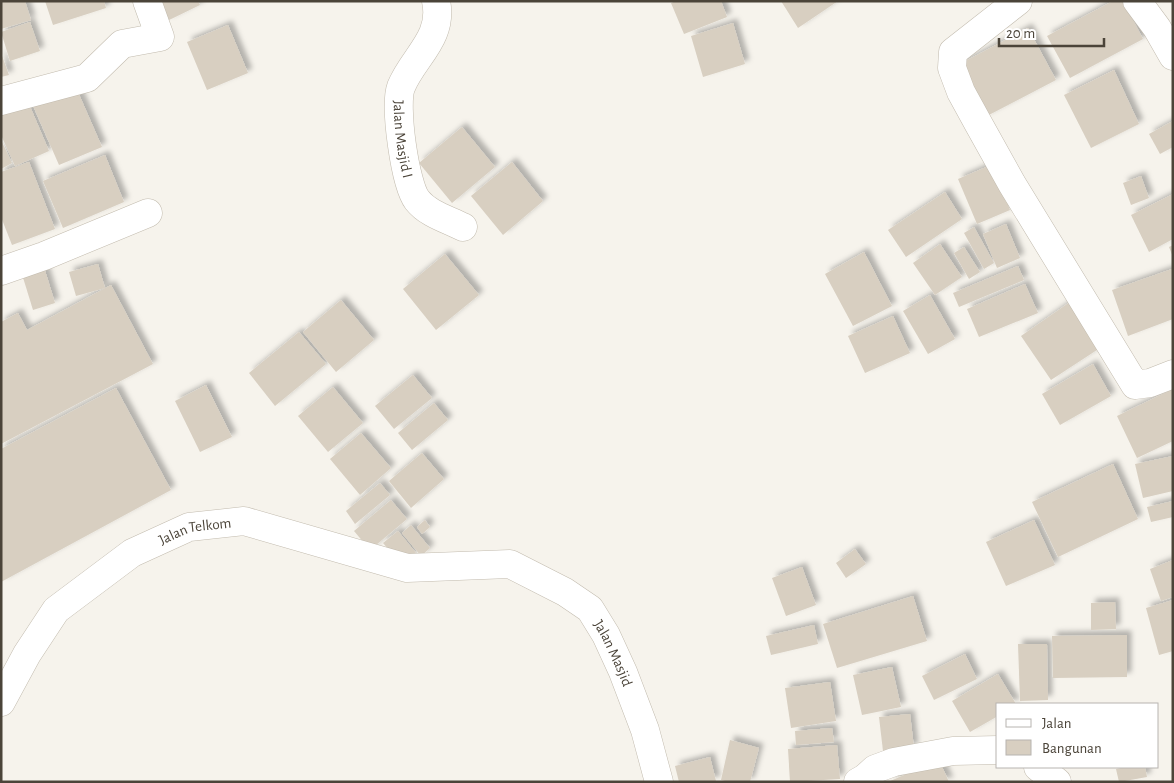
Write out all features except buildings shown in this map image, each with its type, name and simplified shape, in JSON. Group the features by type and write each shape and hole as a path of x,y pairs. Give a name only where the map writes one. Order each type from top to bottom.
{"street":[{"path":"1,101 87,78 122,44 160,36 147,1"},
{"name":"Jalan Masjid I","path":"436,1 438,18 436,27 406,77 400,90 398,108 409,184 413,194 430,212 463,227"},
{"path":"1018,1 953,52 952,68 961,92 1012,184 1135,385 1173,374"},
{"path":"1137,1 1157,28 1173,56"},
{"path":"1,271 44,256 148,213"},
{"name":"Jalan Telkom","path":"1,702 56,610 132,553 189,527 244,521 407,568 485,564"},
{"name":"Jalan Masjid","path":"485,564 510,564 565,592 590,609 606,635 623,672 645,730 659,782"},
{"path":"858,782 866,778 875,769 894,762 953,751 996,750"},
{"path":"1039,768 1057,782"}]}
